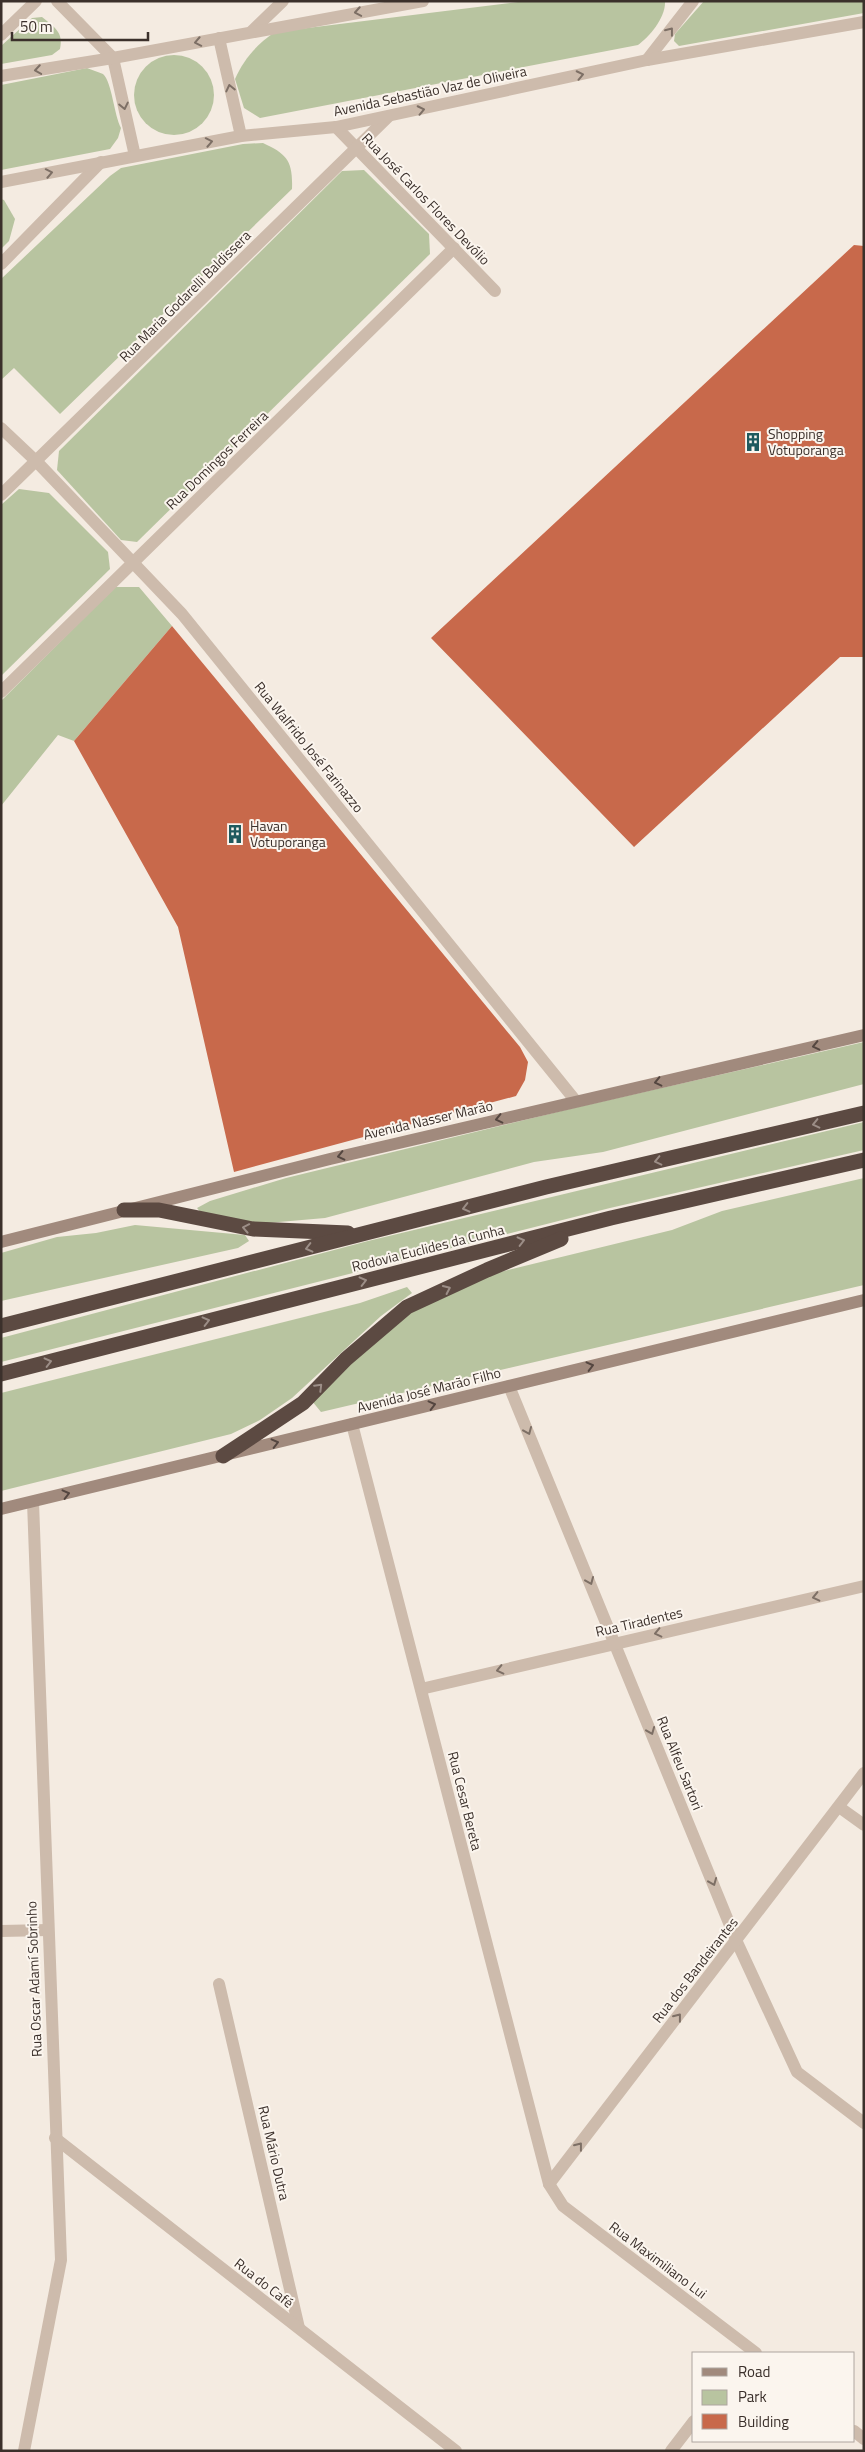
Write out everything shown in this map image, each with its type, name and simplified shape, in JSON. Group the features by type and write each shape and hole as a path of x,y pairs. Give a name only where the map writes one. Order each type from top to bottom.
{"highway":[{"name":"Rodovia Euclides da Cunha","path":"1,1326 546,1187 864,1113"},
{"name":"Rodovia Euclides da Cunha","path":"1,1374 611,1218 864,1160"},
{"path":"124,1210 159,1210 253,1229 365,1234"},
{"path":"223,1456 303,1403 346,1359 407,1307 487,1270 611,1218"}],"main road":[{"name":"Avenida Nasser Marão","path":"1,1242 124,1210 575,1100 864,1035"},
{"name":"Avenida José Marão Filho","path":"1,1509 864,1300"}],"street":[{"path":"1,35 36,1"},
{"path":"57,1 113,58 135,156"},
{"path":"252,31 283,1"},
{"path":"1,76 113,58 423,1"},
{"path":"647,60 693,1"},
{"name":"Avenida Sebastião Vaz de Oliveira","path":"1,182 241,136 336,127 647,60 864,22"},
{"path":"219,38 241,136"},
{"name":"Rua Maria Godarelli Baldissera","path":"1,495 37,462 388,117"},
{"name":"Rua José Carlos Flores Devólio","path":"336,127 495,291"},
{"path":"1,264 101,162"},
{"name":"Rua Domingos Ferreira","path":"1,692 454,248"},
{"name":"Rua Walfrido José Farinazzo","path":"1,428 37,462 134,562 188,622 575,1100"},
{"name":"Rua Alfeu Sartori","path":"509,1386 736,1940 797,2072 864,2123"},
{"name":"Rua Cesar Bereta","path":"352,1424 549,2184"},
{"name":"Rua Oscar Adamí Sobrinho","path":"24,2451 60,2260 33,1502"},
{"name":"Rua Tiradentes","path":"420,1689 615,1642 864,1586"},
{"name":"Rua dos Bandeirantes","path":"549,2184 864,1773"},
{"path":"839,1807 864,1825"},
{"path":"1,1931 48,1930"},
{"name":"Rua Mário Dutra","path":"219,1984 299,2328"},
{"name":"Rua do Café","path":"55,2138 456,2451"},
{"name":"Rua Maximiliano Lui","path":"549,2184 563,2206 750,2351"},
{"path":"671,2451 692,2424"}],"green space":[{"path":"526,1 665,1 665,7 656,26 638,45 260,118 244,108 235,79 251,53 275,32"},
{"path":"704,1 864,1 864,13 679,46 674,41 675,34"},
{"path":"42,17 57,30 61,38 60,49 52,55 1,64 1,46 32,18"},
{"path":"174,55 189,58 202,67 211,80 214,95 211,110 202,123 189,132 174,135 159,132 146,123 137,110 134,95 137,80 146,67 159,58"},
{"path":"87,68 103,74 111,91 121,128 118,138 110,149 1,170 1,85"},
{"path":"263,143 278,151 287,160 290,165 292,189 60,414 14,368 1,380 1,279 110,176 121,168 243,144"},
{"path":"364,170 429,234 430,254 137,542 121,540 57,470 59,451 342,171"},
{"path":"1,199 4,200 15,219 9,241 1,249"},
{"path":"19,489 49,493 108,552 110,569 1,676 1,505"},
{"path":"115,587 139,587 172,626 74,741 58,735 1,806 1,701"},
{"path":"864,1042 864,1084 603,1152 534,1162 325,1218 256,1224 203,1215 197,1208 210,1201 286,1178 578,1107"},
{"path":"864,1122 864,1150 610,1208 1,1362 1,1338 368,1241"},
{"path":"864,1178 864,1285 321,1412 312,1401 351,1363 412,1311 488,1275 672,1230 722,1211"},
{"path":"135,1225 245,1235 249,1241 238,1248 1,1301 1,1253 57,1237 96,1233"},
{"path":"407,1287 412,1293 381,1316 292,1398 260,1420 231,1434 1,1491 1,1393 360,1303"}],"building":[{"name":"Shopping Votuporanga","path":"854,245 864,246 864,657 840,657 634,847 431,638"},
{"name":"Havan Votuporanga","path":"172,626 520,1047 528,1062 525,1080 516,1096 234,1172 178,927 74,741"}],"place":[{"name":"Shopping Votuporanga","path":"753,442"},
{"name":"Havan Votuporanga","path":"235,834"}]}
